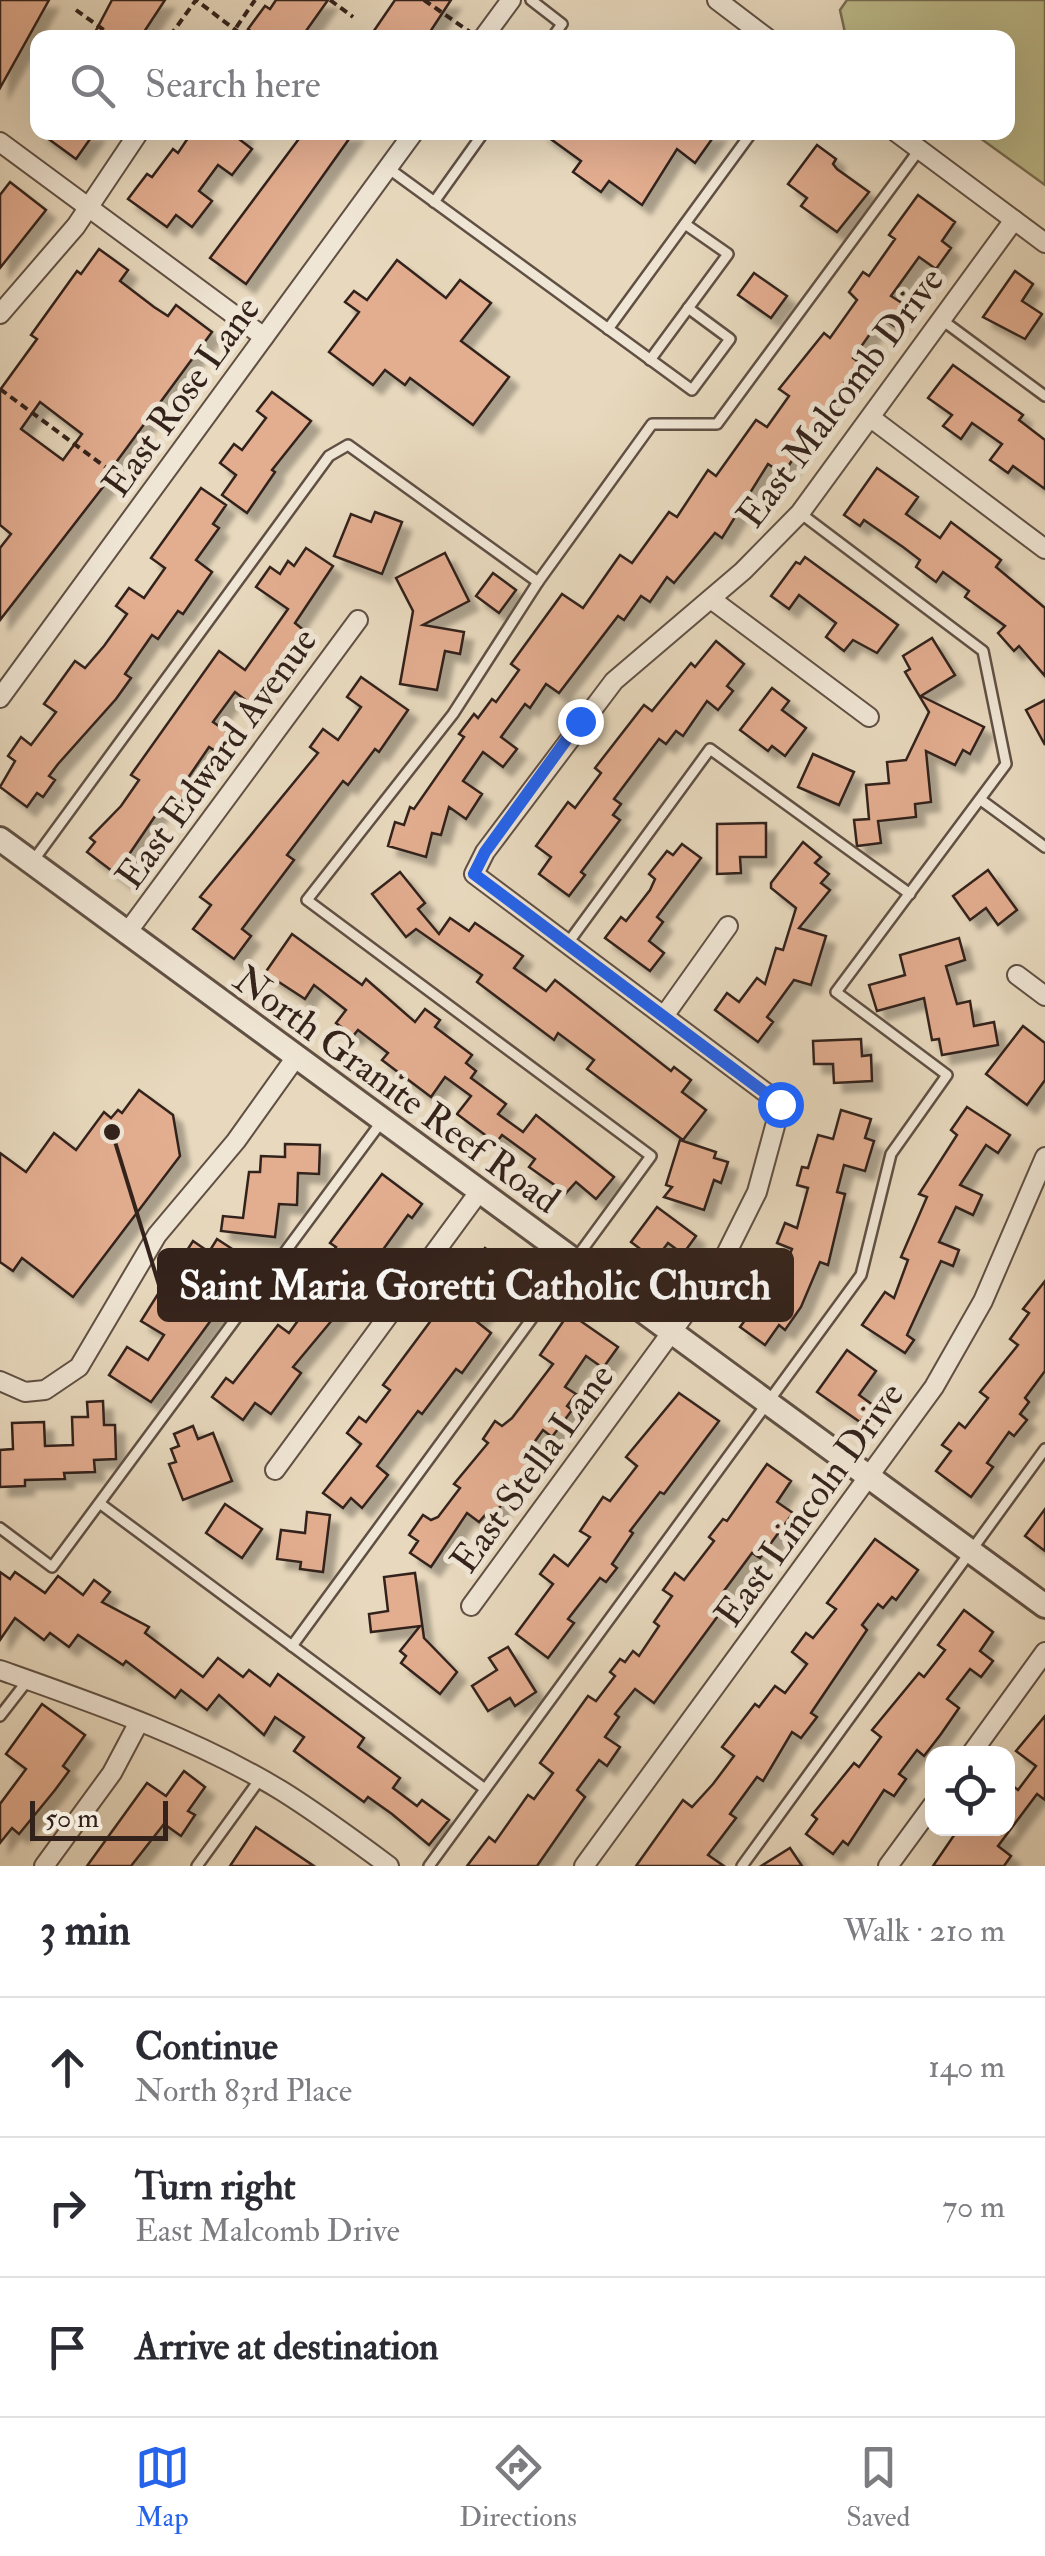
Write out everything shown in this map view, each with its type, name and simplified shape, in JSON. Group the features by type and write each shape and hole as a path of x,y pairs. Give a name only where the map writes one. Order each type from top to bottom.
{"street":[{"path":"487,30 511,0"},
{"path":"717,0 756,30"},
{"path":"0,314 89,207 134,140"},
{"name":"East Rose Lane","path":"0,698 408,140"},
{"path":"906,140 1045,243"},
{"path":"0,142 264,337"},
{"name":"East Malcomb Drive","path":"566,945 474,874 485,852 614,681 712,599 800,514 1014,220"},
{"path":"871,418 1045,549"},
{"path":"712,599 868,717"},
{"name":"East Edward Avenue","path":"126,934 358,620"},
{"name":"North Granite Reef Road","path":"0,839 1045,1606"},
{"path":"566,945 664,1016 728,926"},
{"path":"1016,974 1045,996"},
{"name":"East Stella Lane","path":"471,1606 672,1333 740,1231 757,1192 780,1104 664,1016"},
{"path":"0,1381 25,1392 45,1390 79,1367 157,1235 236,1141 296,1057"},
{"name":"East Lincoln Drive","path":"584,1866 869,1478 960,1346 1045,1158"},
{"path":"275,1470 479,1192"},
{"path":"977,1746 1045,1652"},
{"path":"0,1670 140,1722 260,1778 389,1866"},
{"path":"44,1866 112,1774 140,1722"},
{"path":"888,1866 925,1816"}],"lane":[{"path":"531,0 562,24 558,30"},
{"path":"434,202 478,140"},
{"path":"608,329 746,140"},
{"path":"292,1646 651,1156 307,900 453,714 538,582 652,424 717,424 919,150"},
{"path":"388,168 692,390 730,339 688,308"},
{"path":"650,360 728,254 685,224"},
{"path":"942,320 1045,396"},
{"path":"31,863 329,456 348,446 538,582"},
{"path":"429,1866 861,1275 890,1154 948,1076 836,992 1006,764 982,651 800,514"},
{"path":"566,945 710,750 910,894"},
{"path":"981,800 1045,847"},
{"path":"0,1528 52,1567 102,1506 382,1121"},
{"path":"742,1866 1045,1449"},
{"path":"102,1506 485,1788"},
{"path":"0,1716 28,1680"},
{"path":"197,1866 260,1778"}],"path":[{"path":"174,30 196,0 235,29 255,0"},
{"path":"330,0 353,17"},
{"path":"424,0 468,30"},
{"path":"76,10 104,30"},
{"path":"0,389 131,486"}],"shaded area":[{"path":"847,0 1045,0 1045,185 983,140 1015,140 1015,30 844,30 840,10"}],"building":[{"path":"0,0 49,0 30,30 0,88"},
{"path":"112,0 165,0 145,30 96,30"},
{"path":"276,0 328,0 307,30 248,29 265,6 270,9"},
{"path":"395,0 451,0 431,30 374,30"},
{"path":"50,140 89,140 76,159"},
{"path":"187,140 240,140 252,149 232,175 218,165 199,191 212,201 192,227 176,215 167,227 128,199 147,174 152,177 173,149 178,153"},
{"path":"298,140 348,140 246,284 210,258"},
{"path":"552,140 711,140 695,163 677,149 642,205 609,181 601,192 573,172 581,161"},
{"path":"817,145 836,159 833,164 837,169 869,192 837,232 801,206 807,198 788,184"},
{"path":"10,182 46,210 0,268 0,195"},
{"path":"918,195 955,222 942,241 951,248 936,269 919,257 891,296 908,307 894,326 882,317 853,358 864,366 851,384 846,380 783,474 768,464 722,538 715,533 674,583 667,577 650,602 641,596 624,620 618,616 559,693 546,684 530,708 525,704 501,737 517,749 503,767 483,752 463,781 482,794 466,819 449,807 441,835 432,833 426,857 388,846 395,822 404,825 410,807 414,809 464,737 459,734 474,714 478,718 492,699 496,702 519,670 511,664 562,594 583,608 620,555 632,563 669,512 677,517 708,470 716,476 756,420 767,427 789,396 779,389 824,333 830,338 857,300 849,292 863,272 869,276 895,239 889,235"},
{"path":"99,249 128,270 120,281 154,307 168,316 176,305 212,332 106,476 110,478 0,620 0,548 11,534 0,525 0,390 37,339 31,335 77,271 81,274","holes":["40,402 82,434 63,460 21,429"]},
{"path":"397,260 446,298 460,280 491,303 461,341 509,377 473,425 410,378 405,385 385,370 373,385 329,352 359,312 345,302 354,291 367,300"},
{"path":"1015,271 1033,284 1022,301 1042,314 1025,339 983,317"},
{"path":"754,273 787,296 771,318 738,295"},
{"path":"953,365 1023,415 1019,420 1045,440 1045,489 1013,466 1008,473 990,460 1002,444 972,423 961,439 943,426 952,415 928,398"},
{"path":"272,392 311,421 272,470 275,472 247,513 222,495 236,475 220,463 234,444 242,450 266,418 257,411"},
{"path":"877,468 918,497 906,514 940,538 951,522 1001,560 996,567 1045,608 1045,676 1019,646 1014,651 998,633 1005,626 965,597 969,591 943,572 936,582 916,567 920,560 903,547 864,520 860,526 844,515"},
{"path":"201,488 226,505 213,524 219,528 196,560 212,572 183,614 178,611 158,639 152,635 125,674 131,678 116,699 49,776 55,780 43,797 37,793 27,807 0,787 15,761 8,756 21,737 31,745 56,712 44,704 75,661 85,668 104,646 127,614 116,606 129,588 144,598 165,568 151,558"},
{"path":"375,512 402,522 382,574 334,556 351,514 371,522"},
{"path":"306,548 333,566 295,623 306,632 252,705 235,692 213,722 230,734 217,752 209,747 186,781 192,785 179,805 168,797 128,856 137,862 124,880 87,852 95,842 90,838 121,806 139,780 131,775 219,651 245,670 288,609 256,587 270,567 280,574 288,561 294,566"},
{"path":"445,553 469,601 423,625 464,632 460,654 445,651 437,690 400,684 413,611 396,578"},
{"path":"805,557 898,625 877,653 853,640 844,651 826,637 836,623 799,595 789,609 771,596 796,562 800,564"},
{"path":"493,573 516,590 499,613 476,596"},
{"path":"932,638 955,675 921,696 984,727 970,754 963,750 955,765 926,751 931,802 915,804 916,817 878,821 881,843 857,846 854,820 869,819 866,785 889,783 887,762 906,760 929,712 905,672 910,669 903,656"},
{"path":"716,641 744,664 727,686 733,691 718,710 707,701 683,736 676,731 666,744 659,739 614,799 621,804 613,815 620,820 581,872 585,875 569,896 539,874 551,857 536,846 568,802 575,808 601,773 595,768 644,705 652,711 691,663 695,667"},
{"path":"361,677 408,710 379,752 375,749 348,785 343,781 287,855 294,860 242,929 251,936 234,959 193,929 211,905 200,897 318,753 310,747 323,729 338,740 361,707 347,697"},
{"path":"772,688 789,701 782,710 806,728 785,756 772,746 768,751 740,730"},
{"path":"1045,700 1045,745 1026,710"},
{"path":"813,754 854,772 839,805 798,787"},
{"path":"766,823 766,857 740,857 741,873 717,874 717,824"},
{"path":"803,842 821,857 815,863 829,874 821,883 830,890 799,928 826,936 811,985 794,980 767,1017 773,1022 758,1042 715,1010 727,993 739,1002 757,978 765,984 776,948 783,950 796,908 771,888 771,883"},
{"path":"682,844 701,858 657,917 663,922 649,941 664,953 650,971 605,938 621,917 626,921 650,890 655,879 649,874 667,851 673,855"},
{"path":"988,870 1017,910 998,925 986,908 970,920 953,896"},
{"path":"400,872 425,903 418,909 439,934 450,918 469,931 475,923 523,956 514,968 546,991 555,980 671,1071 674,1067 691,1080 682,1092 706,1110 683,1140 587,1069 594,1060 558,1033 554,1040 477,982 482,975 416,929 406,937 372,894"},
{"path":"292,934 362,985 366,979 415,1022 425,1009 440,1020 435,1027 472,1055 466,1063 476,1071 471,1078 506,1104 498,1114 523,1132 536,1115 614,1177 596,1199 576,1182 566,1193 529,1167 535,1159 502,1135 496,1143 457,1114 471,1096 445,1077 431,1097 382,1060 388,1053 358,1030 353,1036 336,1023 346,1010 314,985 305,999 265,973"},
{"path":"959,938 965,960 946,966 957,1004 970,1001 974,1026 994,1022 998,1045 942,1055 939,1039 932,1040 924,998 877,1011 869,985 905,975 900,955"},
{"path":"1023,1026 1045,1043 1045,1080 1027,1105 986,1074"},
{"path":"861,1039 862,1056 871,1055 872,1081 834,1083 833,1064 814,1064 813,1041"},
{"path":"139,1090 173,1115 180,1156 73,1297 22,1258 13,1271 0,1262 0,1153 26,1172 54,1133 76,1150 104,1112 111,1118 118,1110 122,1113"},
{"path":"967,1107 1010,1135 998,1153 986,1145 960,1185 982,1195 973,1215 956,1207 939,1242 959,1250 953,1266 941,1261 907,1335 914,1340 905,1353 862,1325 885,1292 894,1298 908,1260 901,1257 927,1197 919,1194 957,1135 951,1130"},
{"path":"841,1110 871,1119 865,1138 874,1141 865,1171 844,1165 837,1192 845,1194 828,1265 820,1262 801,1307 785,1330 779,1325 765,1345 740,1327 757,1304 744,1294 757,1277 775,1291 792,1249 777,1243 785,1223 797,1228 808,1188 797,1185 802,1167 808,1168 818,1135 833,1139"},
{"path":"680,1140 716,1152 714,1158 728,1162 721,1183 714,1180 704,1210 664,1197 672,1187 666,1185"},
{"path":"285,1144 320,1145 319,1174 298,1173 297,1205 279,1204 275,1237 221,1231 223,1216 243,1218 249,1172 260,1172 261,1156 285,1157"},
{"path":"382,1174 422,1204 412,1218 408,1215 382,1251 387,1255 375,1272 363,1264 341,1296 348,1301 293,1367 301,1373 271,1414 255,1403 243,1420 212,1397 226,1378 233,1383 278,1325 289,1333 305,1311 296,1304 307,1290 298,1283 308,1270 315,1276 336,1247 330,1243"},
{"path":"657,1207 696,1236 683,1254 668,1243 655,1260 631,1242"},
{"path":"217,1239 243,1256 220,1292 228,1297 151,1402 109,1375 127,1347 148,1360 164,1335 141,1321 158,1294 179,1307 195,1281 175,1269 193,1241 209,1252"},
{"path":"485,1248 514,1270 476,1321 491,1333 462,1373 456,1369 422,1414 418,1411 377,1466 388,1475 362,1508 351,1498 343,1508 323,1493 361,1444 347,1433 359,1417 366,1422 390,1390 383,1385"},
{"path":"1045,1281 1045,1371 1025,1398 1029,1402 1020,1414 1027,1420 1014,1436 1009,1432 987,1463 993,1467 971,1497 936,1471 951,1451 942,1445 959,1423 965,1428 988,1398 980,1392 1018,1345 1010,1339 1029,1313 1023,1309"},
{"path":"569,1313 618,1347 603,1368 586,1356 565,1387 576,1394 567,1406 572,1410 552,1437 543,1430 523,1458 531,1463 492,1518 486,1514 479,1522 467,1513 431,1567 410,1553 418,1541 409,1535 423,1515 431,1520 438,1517 460,1488 454,1484 488,1443 483,1439 495,1421 502,1426 512,1418 553,1364 540,1355"},
{"path":"847,1350 876,1371 859,1395 873,1405 860,1422 817,1392"},
{"path":"679,1393 719,1421 664,1494 660,1492 630,1531 633,1533 612,1564 617,1568 606,1582 600,1578 568,1619 574,1623 548,1658 516,1634 553,1584 540,1574 554,1555 568,1566 590,1537 580,1531 603,1497 610,1501 637,1466 626,1457"},
{"path":"103,1401 104,1425 115,1425 116,1459 94,1460 95,1472 64,1473 65,1479 25,1480 25,1486 0,1487 0,1450 13,1449 12,1423 44,1422 45,1446 73,1445 72,1417 88,1417 87,1402"},
{"path":"193,1426 198,1439 213,1433 232,1481 183,1500 169,1464 176,1462 171,1449 179,1446 174,1434"},
{"path":"767,1464 791,1481 777,1502 793,1513 760,1558 752,1553 715,1603 723,1609 654,1703 635,1689 615,1714 619,1717 605,1737 620,1747 607,1766 599,1760 577,1790 585,1797 537,1866 467,1866 489,1837 495,1842 528,1795 534,1799 553,1773 540,1763 588,1696 596,1701 615,1676 610,1672 620,1659 625,1662 633,1651 639,1656 659,1626 654,1622 672,1596 663,1590 675,1573 684,1580 714,1541 709,1537 723,1519 727,1521"},
{"path":"225,1504 262,1529 242,1558 206,1533"},
{"path":"1045,1509 1045,1551 1025,1536"},
{"path":"307,1512 330,1515 323,1572 300,1569 301,1562 277,1559 281,1530 305,1533"},
{"path":"875,1539 918,1570 896,1600 892,1597 883,1608 878,1604 862,1625 867,1630 811,1713 817,1717 801,1738 792,1732 763,1781 757,1777 730,1814 736,1818 708,1855 724,1866 636,1866 683,1800 692,1807 734,1756 722,1747 755,1704 759,1707 775,1686 785,1693 807,1664 792,1652 806,1633 813,1638 836,1609 827,1603"},
{"path":"0,1572 10,1579 15,1572 45,1593 58,1576 83,1595 94,1580 110,1592 102,1602 149,1627 145,1633 203,1677 218,1658 243,1677 249,1670 270,1686 278,1674 364,1738 358,1747 400,1778 393,1788 417,1806 422,1800 449,1820 429,1845 368,1797 364,1802 294,1751 304,1737 275,1717 264,1735 219,1695 207,1710 181,1690 175,1698 126,1661 123,1665 78,1635 69,1647 50,1633 44,1640 15,1618 0,1640"},
{"path":"415,1573 424,1638 457,1672 440,1694 401,1663 406,1656 400,1651 420,1626 371,1632 369,1614 388,1611 384,1577"},
{"path":"964,1610 993,1632 980,1651 993,1661 981,1677 970,1669 947,1699 959,1708 941,1734 932,1746 925,1746 924,1756 917,1750 899,1774 906,1779 894,1796 884,1790 848,1845 843,1841 833,1854 806,1834 817,1819 812,1815 854,1763 859,1767 881,1737 872,1730 919,1673 924,1677 945,1650 938,1645"},
{"path":"508,1647 536,1692 515,1706 510,1698 488,1711 472,1686 497,1670 489,1658"},
{"path":"42,1704 85,1735 63,1766 69,1771 55,1790 19,1834 12,1828 0,1843 0,1804 26,1769 6,1754"},
{"path":"1045,1716 1045,1800 1037,1794 1015,1823 1015,1788 1018,1790 1036,1766 1016,1751"},
{"path":"184,1771 205,1787 188,1811 195,1815 181,1836 164,1824 131,1866 87,1866 147,1783 166,1796"},
{"path":"256,1827 314,1866 230,1866"},
{"path":"954,1836 1006,1836 998,1846 1011,1856 1004,1866 933,1866"},
{"path":"790,1848 802,1866 761,1866"}],"place":[{"name":"Saint Maria Goretti Catholic Church","path":"112,1132"}],"route":[{"path":"580,721 485,852 474,874 495,894 765,1089 780,1104"}]}
